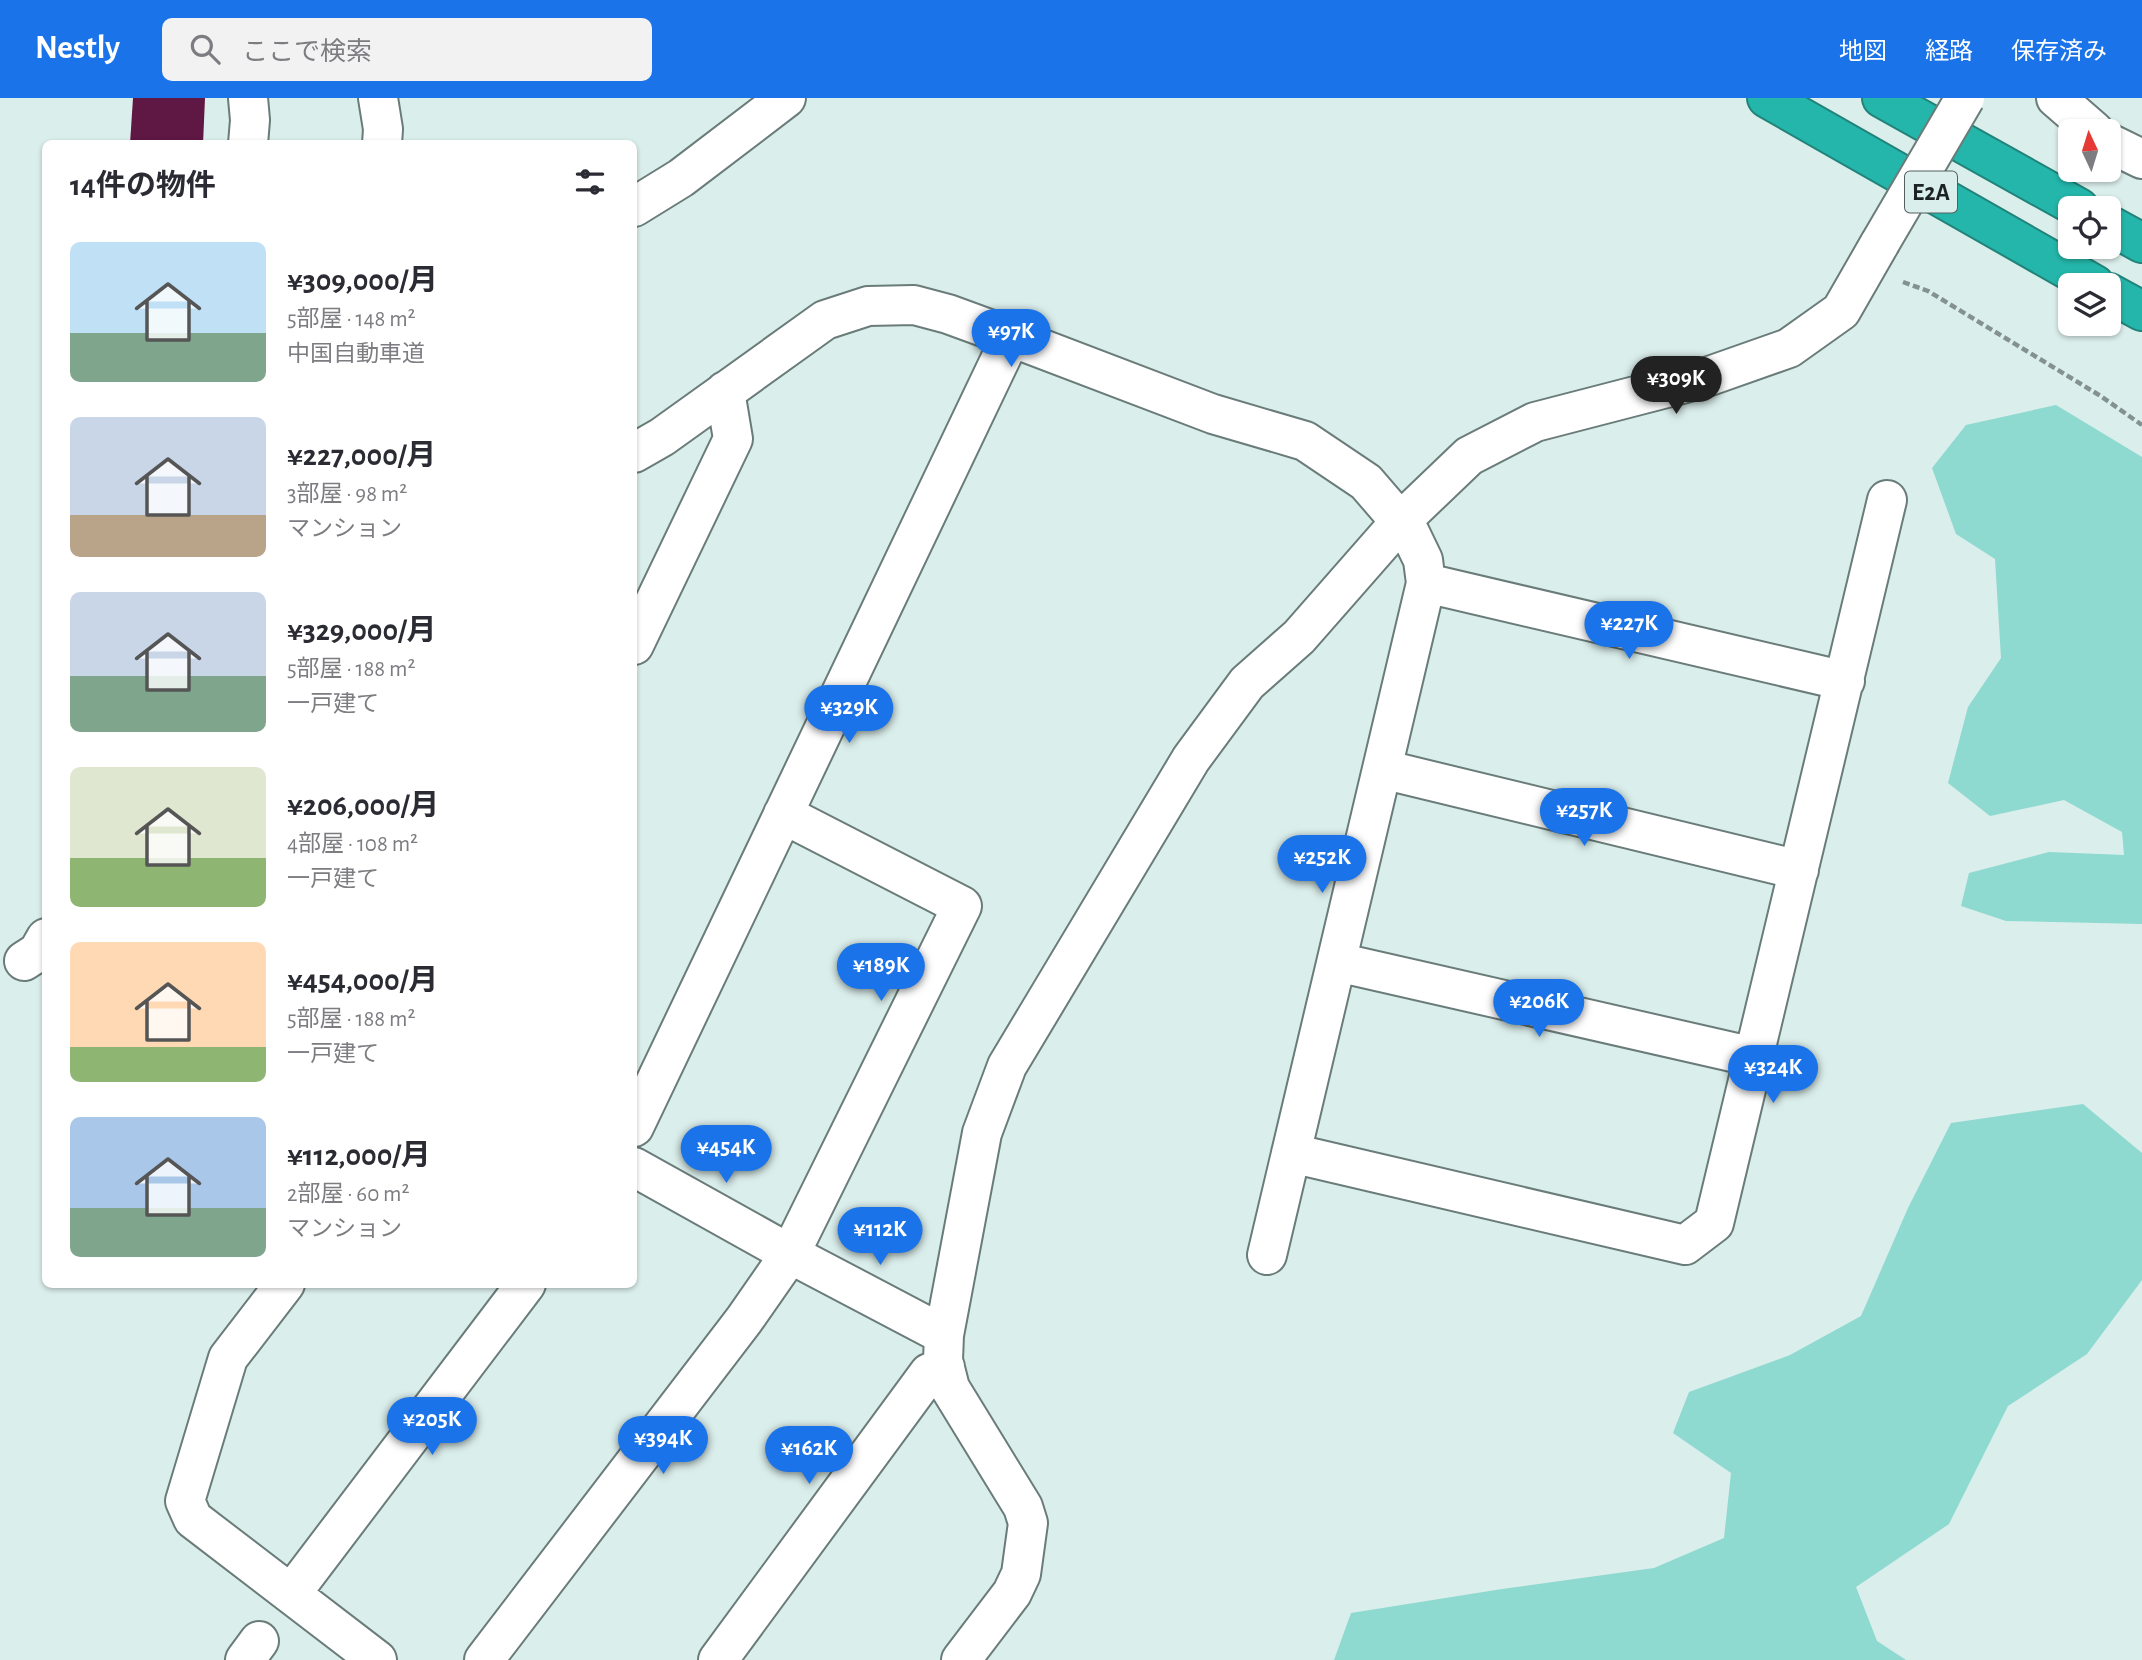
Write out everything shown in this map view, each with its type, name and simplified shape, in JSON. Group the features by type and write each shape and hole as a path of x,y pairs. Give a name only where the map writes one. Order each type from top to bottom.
{"highway":[{"name":"E2A","path":"1767,98 2074,273"},
{"name":"E2A","path":"1882,98 2058,196"},
{"path":"2121,232 2142,243"},
{"path":"2121,300 2142,312"}],"street":[{"path":"248,98 248,140"},
{"path":"378,98 382,140"},
{"path":"637,204 681,178 786,98"},
{"path":"961,1660 1012,1593 1021,1574 1028,1522 1023,1507 950,1388 944,1351 982,1133 1007,1066 1191,759 1247,683 1299,637 1399,523 1469,456 1535,422 1701,379 1789,348 1841,311 1965,98"},
{"path":"2056,98 2080,119"},
{"path":"2121,149 2142,159"},
{"path":"637,451 662,437 825,320 868,306 914,305 948,314 1213,414 1306,441 1366,482 1410,533 1423,560 1426,583 1267,1255"},
{"path":"637,1121 1011,337"},
{"path":"637,639 733,439 726,391"},
{"path":"1291,1153 1685,1245 1714,1223 1845,681 1886,499"},
{"path":"1426,583 1845,681"},
{"path":"1382,769 1799,870"},
{"path":"484,1660 729,1341 790,1254 962,906 783,814"},
{"path":"1336,962 1754,1057"},
{"path":"637,1169 790,1254 944,1351"},
{"path":"282,1288 228,1358 185,1501 193,1519 377,1660"},
{"path":"291,1594 523,1288"},
{"path":"718,1660 944,1351"}],"path":[{"path":"1873,257 2099,395 2142,425"}],"shaded area":[{"path":"2056,405 2142,457 2142,924 2006,921 1961,906 1969,873 2049,852 2124,855 2122,832 2064,800 1990,816 1948,783 1968,707 2001,658 1995,559 1956,534 1932,468 1966,425"},
{"path":"2083,1104 2142,1153 2142,1280 2087,1354 2008,1406 1949,1524 1856,1587 1877,1641 1906,1660 1334,1660 1351,1613 1654,1568 1724,1538 1731,1473 1673,1433 1689,1392 1790,1355 1861,1316 1908,1208 1951,1123"}],"building":[{"path":"133,98 205,98 203,140 130,140"}]}
